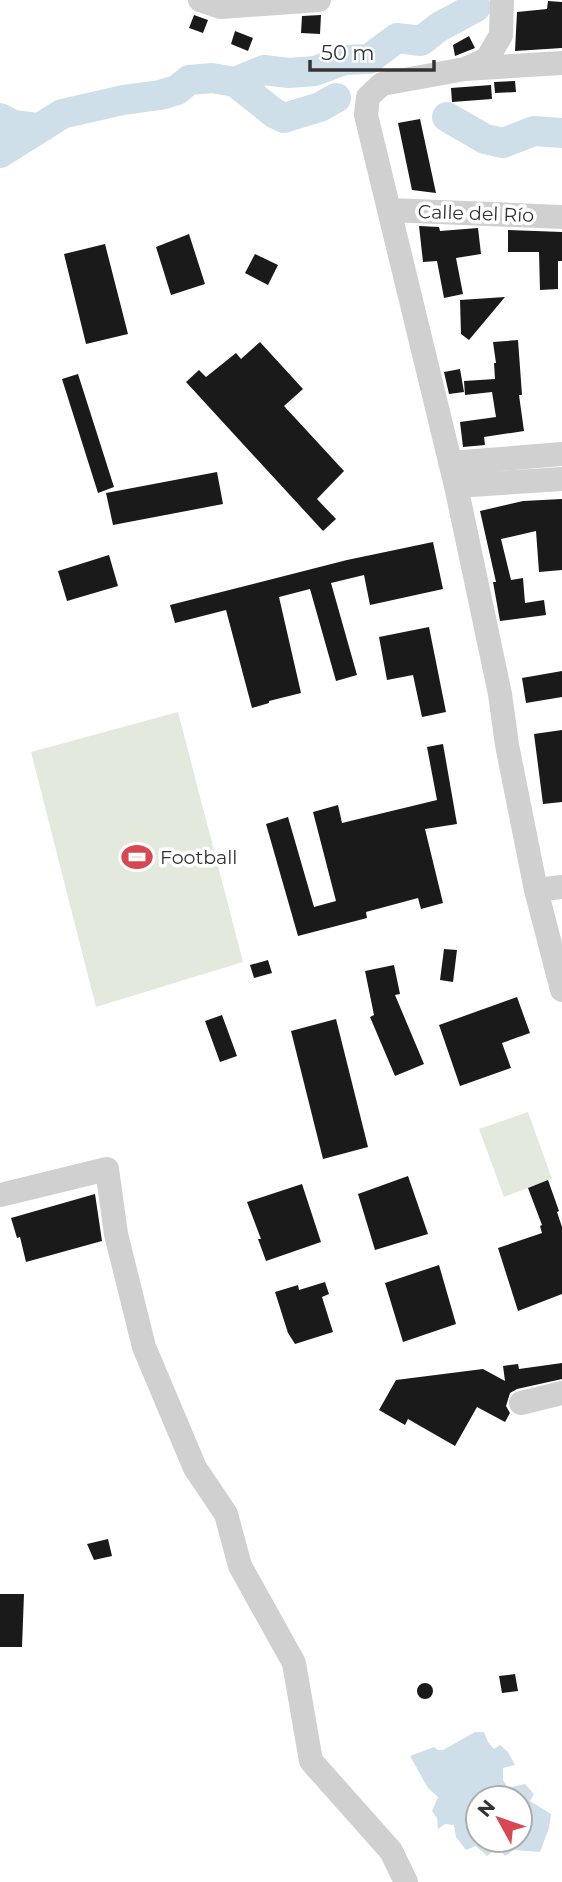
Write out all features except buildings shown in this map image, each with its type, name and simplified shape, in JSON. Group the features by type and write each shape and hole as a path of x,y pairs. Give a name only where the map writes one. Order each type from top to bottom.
{"street":[{"path":"200,0 221,7 319,0"},
{"path":"465,69 486,59 501,36 503,6"},
{"path":"562,63 465,69 382,84 368,97 366,115 453,474 500,694 507,745 536,890 562,990"},
{"name":"Calle del Río","path":"390,210 562,216"},
{"path":"453,474 562,454"},
{"path":"453,474 562,479"},
{"path":"536,890 562,887"},
{"path":"0,1195 107,1168 116,1234 144,1347 195,1468 226,1514 240,1566 294,1663 312,1761 391,1851 406,1882"},
{"path":"521,1403 562,1393"}],"shaded area":[{"name":"Football","path":"178,712 243,962 96,1007 31,752"},
{"path":"528,1112 552,1179 504,1197 479,1129"},
{"path":"475,1732 484,1732 494,1749 500,1745 508,1752 515,1765 503,1768 506,1784 464,1784 464,1847 456,1837 454,1825 445,1824 438,1829 437,1818 432,1811 438,1797 428,1788 410,1756 434,1747 443,1750"},
{"path":"534,1803 551,1814 540,1852 534,1852"}],"waterway":[{"path":"235,82 264,70 289,73 315,71 344,60 369,59 397,38 421,41 439,27 476,7"},
{"path":"0,153 62,114 123,100 160,95 177,90 189,80 212,78 235,82 284,118 320,107 336,98"},
{"path":"447,117 485,139 503,143 534,131 562,133"},
{"path":"0,118 13,125 38,128"}],"place":[{"name":"Football","path":"137,857"}]}
